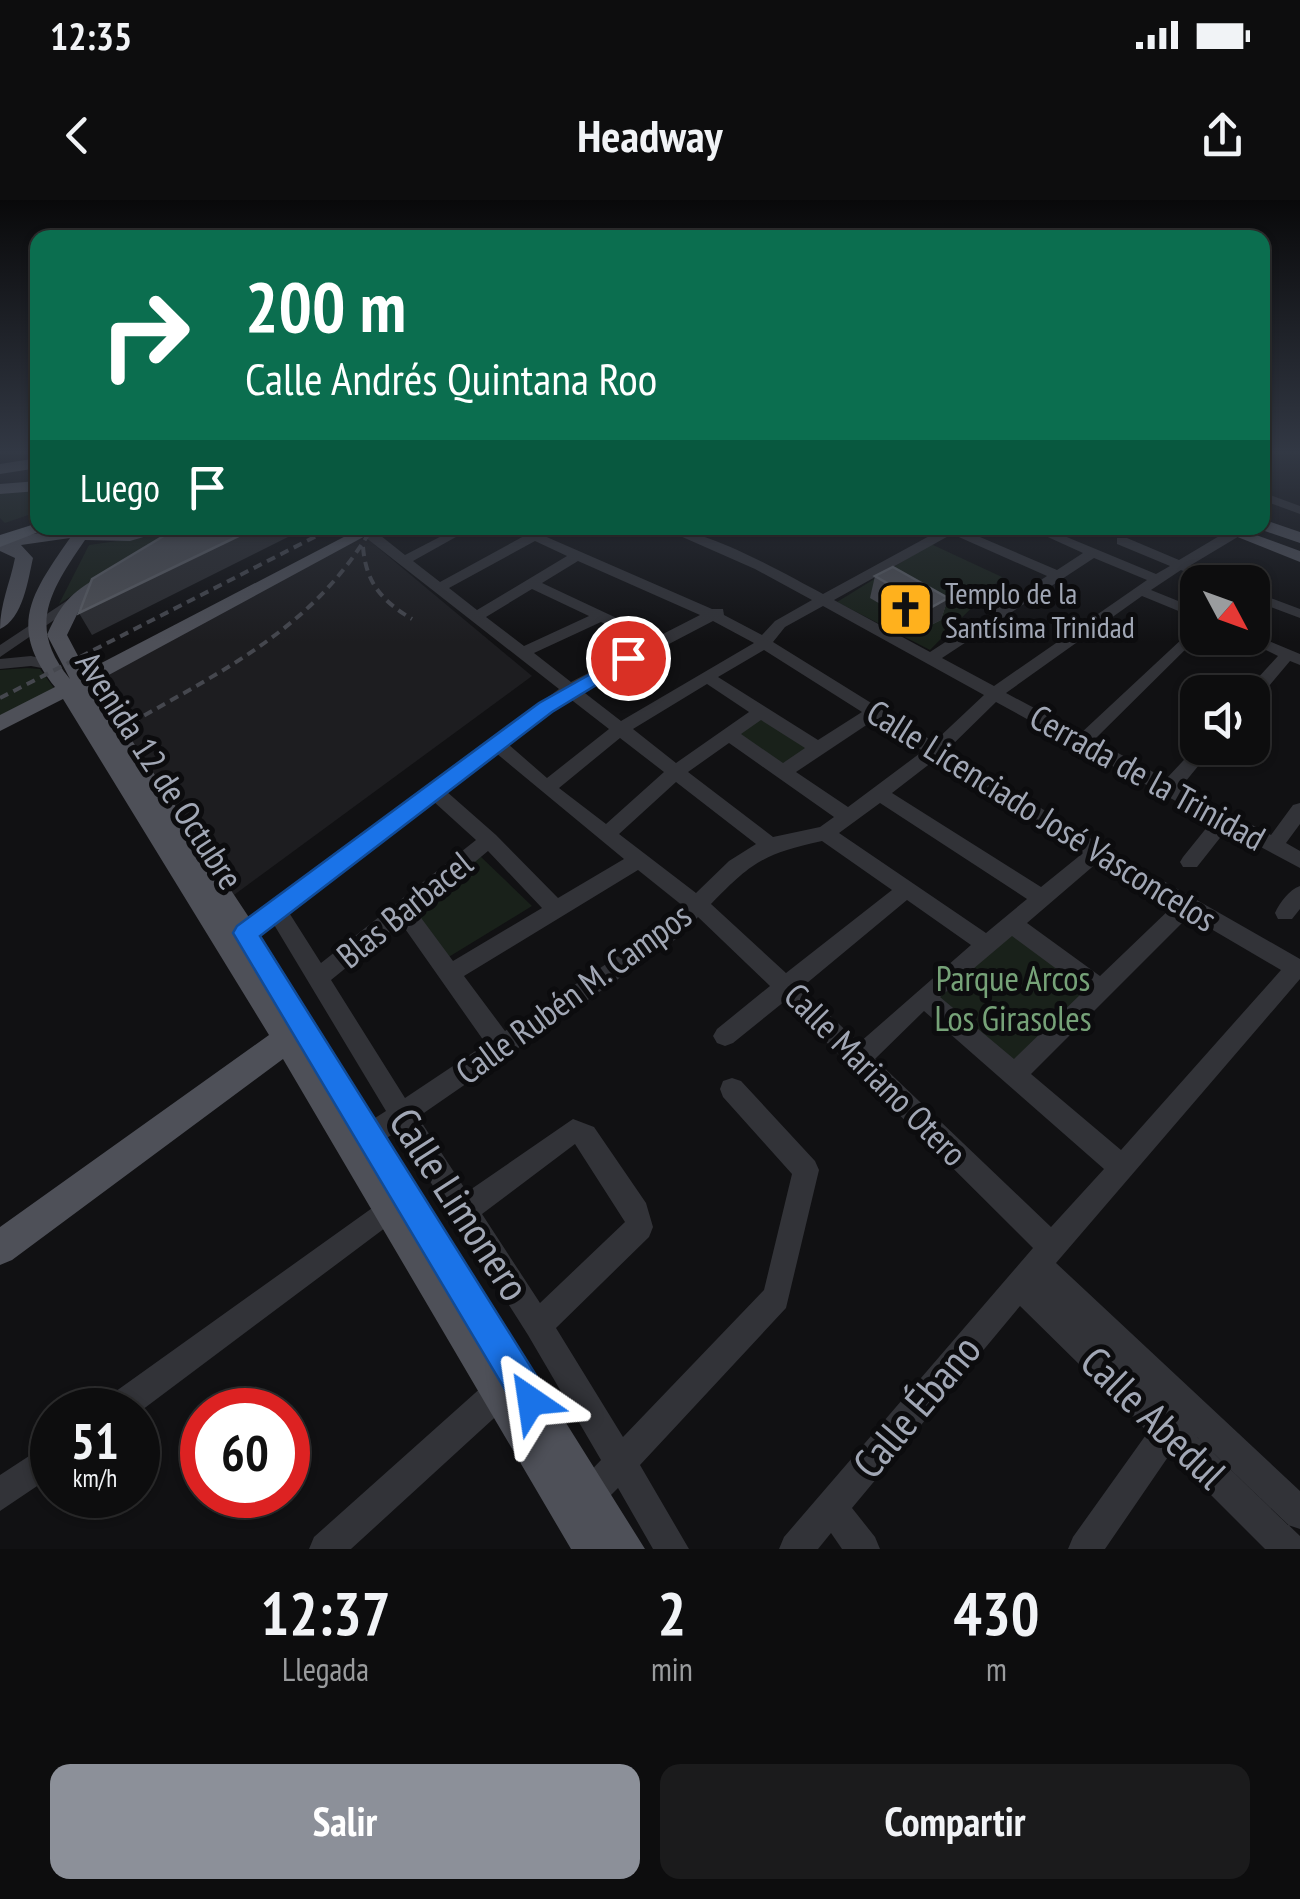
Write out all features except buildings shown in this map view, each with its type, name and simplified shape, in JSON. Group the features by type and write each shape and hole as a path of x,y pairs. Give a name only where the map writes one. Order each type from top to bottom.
{"highway":[{"path":"0,544 30,532"}],"main road":[{"path":"0,530 30,521"},
{"path":"1270,527 1300,538"},
{"path":"0,544 45,535"},
{"path":"63,594 75,535"},
{"path":"158,547 176,535"},
{"path":"0,724 75,674 357,535"},
{"path":"1243,535 1300,556"},
{"path":"0,544 20,550 24,558 17,591 0,623"},
{"path":"63,594 126,568"},
{"name":"Avenida 12 de Octubre","path":"63,594 35,627 40,652 75,674"},
{"name":"Avenida 12 de Octubre","path":"63,594 68,608 57,635 75,674 508,1385 594,1549"},
{"path":"0,1248 294,1034"},
{"name":"Avenida 12 de Octubre","path":"508,1385 590,1494 624,1549"}],"street":[{"path":"376,535 770,845"},
{"path":"405,560 453,535"},
{"path":"441,588 531,535"},
{"name":"Calle Licenciado José Vasconcelos","path":"541,535 578,555 718,612"},
{"name":"Calle Licenciado José Vasconcelos","path":"543,535 718,612 766,639 786,656 1098,852 1298,969"},
{"name":"Cerrada de la Trinidad","path":"685,535 760,566 933,657 1300,860"},
{"path":"546,788 620,729 708,678 821,600 939,535"},
{"path":"967,535 1058,576"},
{"path":"1052,535 1157,579"},
{"path":"1131,535 1122,541 1180,565"},
{"name":"Calle Rubén M. Campos","path":"1183,565 1223,535"},
{"path":"933,657 1094,552"},
{"path":"477,616 578,555"},
{"name":"Calle Rubén M. Campos","path":"360,1141 669,933 736,866 770,845 825,833 848,817 936,750 997,692 1140,590 1180,567"},
{"path":"533,584 657,643"},
{"path":"1140,590 1180,607"},
{"path":"0,652 35,627 63,594"},
{"path":"0,642 63,594"},
{"path":"1270,602 1300,614"},
{"path":"237,939 570,690 718,612"},
{"path":"524,652 601,616"},
{"path":"1084,740 1180,646"},
{"path":"1270,647 1294,657 1270,678"},
{"path":"0,664 31,660 75,674"},
{"path":"708,678 819,749"},
{"path":"607,834 674,773 760,712"},
{"path":"782,772 874,712"},
{"path":"727,734 848,817"},
{"name":"Calle Mariano Otero","path":"496,743 546,788 698,904 788,987 860,1058 1036,1266"},
{"path":"1169,788 1190,765"},
{"path":"434,791 489,840 556,909"},
{"path":"880,794 1041,897"},
{"path":"1273,846 1300,810"},
{"path":"1190,862 1224,820"},
{"path":"825,833 986,944"},
{"name":"Blas Barbacel","path":"320,977 489,840"},
{"path":"860,1058 924,997 1098,852"},
{"path":"450,973 637,860"},
{"path":"725,1036 908,888"},
{"path":"1285,913 1300,894"},
{"path":"1015,1074 1186,906"},
{"path":"404,910 503,1048"},
{"name":"Calle Limonero","path":"277,911 538,1326 672,1549"},
{"path":"1012,924 1100,989"},
{"name":"Calle Ébano","path":"796,1549 1036,1266 1298,969"},
{"path":"924,997 1122,1168"},
{"path":"590,1494 776,1298 806,1170 732,1089"},
{"path":"464,1211 573,1131 586,1136 637,1212 639,1227 538,1326"},
{"path":"146,1388 397,1203"},
{"name":"Calle Abedul","path":"1036,1266 1168,1430 1289,1549"},
{"name":"Calle Abedul","path":"1036,1266 1300,1513"},
{"path":"326,1549 508,1385"},
{"path":"1085,1549 1168,1430"},
{"path":"0,1495 30,1472"},
{"path":"831,1506 863,1549"}],"shaded area":[{"path":"364,536 532,676 234,895 94,687 95,681"}],"green space":[{"path":"0,517 23,517 5,523"},
{"path":"159,535 164,535 59,604 89,545"},
{"path":"931,544 1002,577 930,650 837,602"},
{"path":"40,669 54,688 0,717 0,670"},
{"path":"758,715 814,750 781,768 731,733"},
{"path":"480,856 532,906 447,958 412,913"},
{"name":"Parque Arcos Los Girasoles","path":"1015,930 1096,989 1012,1069 933,1000"}],"railway":[{"path":"0,698 318,535"},
{"path":"131,723 234,663 296,619 349,563 367,535"},
{"path":"363,547 377,590 412,619"}],"place":[{"name":"Templo de la Santísima Trinidad","path":"906,609"}],"route":[{"path":"531,1401 246,933 546,707 628,658"}]}
